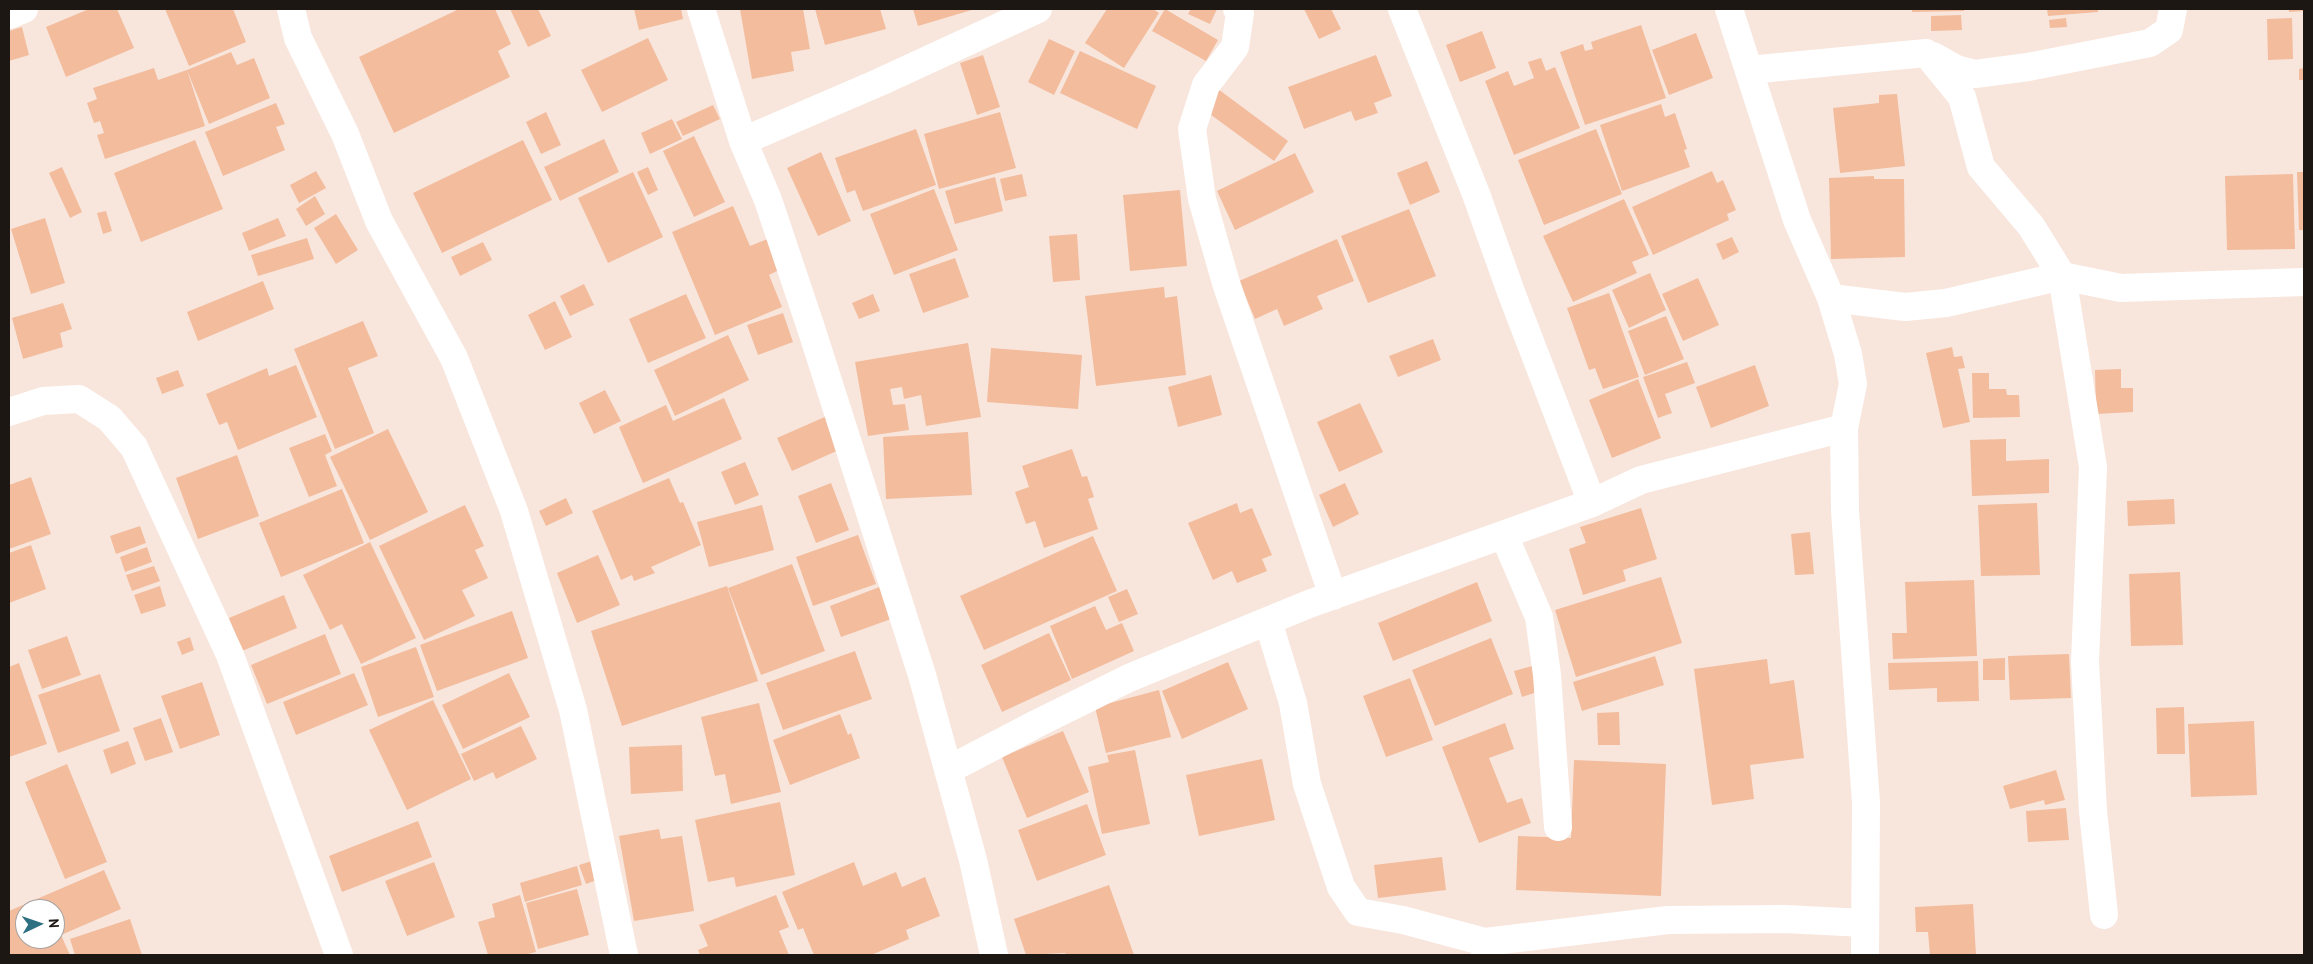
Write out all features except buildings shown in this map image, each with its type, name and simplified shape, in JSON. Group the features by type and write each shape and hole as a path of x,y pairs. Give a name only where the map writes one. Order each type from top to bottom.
{"street":[{"path":"9,15 24,9"},
{"path":"291,9 298,38 345,134 379,221 454,358 514,511 573,710 624,955"},
{"path":"701,9 743,141 768,200 808,319 922,674 973,860 994,955"},
{"path":"743,141 880,82 1038,9"},
{"path":"1237,9 1240,13 1235,47 1206,85 1192,129 1202,199 1226,283 1332,596"},
{"path":"1402,9 1476,194 1511,292 1592,503"},
{"path":"1729,9 1797,220 1831,298 1848,354 1853,384 1844,428 1845,511 1866,803 1865,955"},
{"path":"1749,70 1926,53 1956,69 1975,74 2028,67 2150,43 2169,30 2174,9"},
{"path":"1926,53 1962,97 1981,168 2031,226 2062,276 2093,467 2085,662 2093,811 2104,916"},
{"path":"1831,298 1905,307 1938,304 1988,295 2034,281 2062,276 2121,288 2304,282"},
{"path":"9,412 42,401 79,399 109,418 134,448 230,655 339,955"},
{"path":"948,770 1129,678 1332,596 1592,503 1641,480 1844,428"},
{"path":"1504,534 1539,617 1547,675 1558,827"},
{"path":"1268,621 1293,703 1307,784 1341,887 1358,912 1403,920 1485,948 1668,920 1785,919 1864,923"}]}
